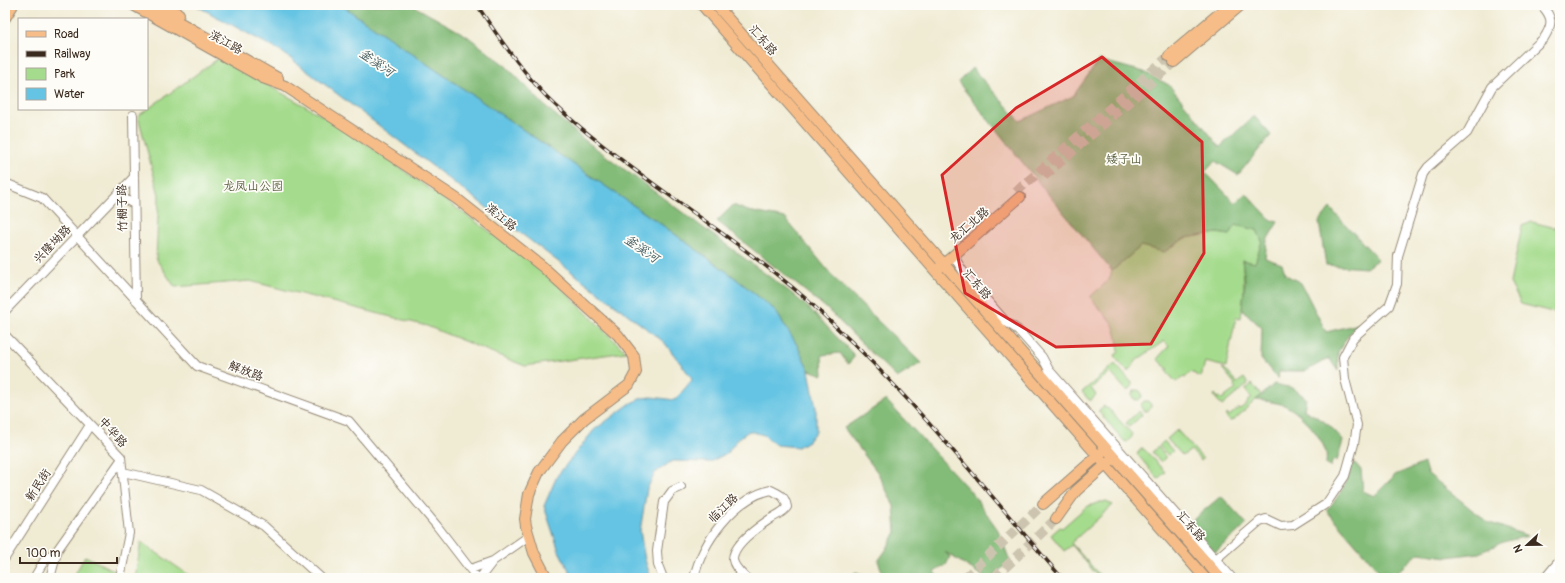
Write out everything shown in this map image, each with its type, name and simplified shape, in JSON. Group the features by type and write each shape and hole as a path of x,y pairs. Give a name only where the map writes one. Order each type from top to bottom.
{"main road":[{"name":"滨江路","path":"149,5 273,76 287,82 459,195 546,264 622,332 639,354 641,373 632,389 587,422 568,442 544,473 533,496 529,536"},
{"path":"164,5 275,72 287,82"},
{"name":"汇东路","path":"702,5 1205,578"},
{"name":"汇东路","path":"716,5 1220,578"},
{"path":"1229,5 1172,59 1241,5"},
{"name":"滨江路","path":"136,7 263,78 285,86 458,199 543,267 618,335 634,356 636,372 629,386 584,419 562,441 539,472 529,494 525,519 534,553 547,578"},
{"name":"龙汇北路","path":"933,269 1018,194 958,252 941,262"},
{"path":"1105,449 1045,503 1055,504 1058,507 1058,517 1076,491 1113,458"}],"street":[{"path":"1216,560 1260,521 1266,519 1282,526 1293,524 1326,504 1344,476 1354,444 1357,425 1345,379 1344,357 1353,338 1389,306 1397,284 1398,256 1423,174 1428,166 1467,133 1492,87 1544,38 1550,30 1551,22 1548,12 1541,5"},
{"name":"竹棚子路","path":"133,115 136,300"},
{"name":"兴隆坳路","path":"5,311 134,177"},
{"name":"解放路","path":"5,183 42,198 197,366 349,421 479,578"},
{"path":"117,195 134,204"},
{"path":"958,252 956,260 966,276 1006,322 1018,330 1042,357 1049,370 1232,578"},
{"name":"中华路","path":"5,335 120,457 123,472 129,533 120,578"},
{"name":"新民街","path":"5,558 90,425"},
{"path":"34,578 44,562 58,549 121,460"},
{"path":"123,472 201,490 264,526 321,578"},
{"path":"663,578 658,564 657,551 664,502 672,491 681,487"},
{"name":"临江路","path":"694,578 702,554 716,531 729,516 748,500 763,492 771,490 780,494 786,500 787,507 784,512 765,522 750,534 736,548 733,560 737,569 746,578"},
{"path":"471,569 493,561 529,536"},
{"path":"50,578 58,549"},
{"path":"1545,578 1560,560"},
{"path":"479,578 493,561"},
{"path":"1552,578 1560,569"}],"highlighted area":[{"path":"1102,57 1202,142 1204,253 1151,344 1056,347 965,293 942,175 1016,108"}],"green space":[{"path":"341,5 412,5 467,36 507,67 544,105 582,138 790,292 812,311 855,356 848,364 840,353 822,355 823,375 809,370 797,345 775,310 730,274 665,227"},
{"name":"龙凤山公园","path":"219,58 341,126 541,268 626,352 525,366 427,326 250,281 175,287 156,259 159,195 138,116"},
{"name":"矮子山","path":"1099,60 1144,72 1169,85 1220,147 1254,116 1271,135 1238,175 1215,161 1205,172 1235,203 1246,193 1271,220 1278,222 1267,240 1265,258 1282,264 1286,275 1301,283 1326,332 1363,323 1349,334 1338,352 1338,371 1329,358 1306,371 1279,371 1278,379 1261,359 1262,328 1242,309 1245,282 1242,260 1255,263 1262,241 1257,230 1235,225 1230,235 1217,233 1185,238 1164,252 1141,246 1112,271 958,82 972,68 1020,121 1073,96"},
{"path":"733,205 748,211 785,218 834,278 921,363 897,378 825,307 717,221"},
{"path":"1330,208 1378,259 1366,268 1326,265 1319,222"},
{"path":"1532,222 1560,229 1560,314 1521,304 1510,283 1522,226"},
{"path":"1235,225 1257,230 1262,241 1255,263 1242,260 1244,289 1241,318 1236,317 1226,367 1205,362 1201,377 1191,372 1185,378 1182,377 1176,382 1166,371 1168,369 1157,359 1169,346 1164,341 1137,360 1128,372 1114,356 1119,352 1113,324 1090,297 1109,280 1112,271 1141,246 1164,252 1185,238 1217,233 1230,235"},
{"path":"1115,364 1132,383 1132,387 1129,390 1126,390 1110,372 1091,388 1096,395 1089,400 1082,392"},
{"path":"1222,368 1225,369 1237,383 1244,378 1248,384 1222,406 1214,396 1215,394 1218,398 1220,397 1222,399 1236,389 1234,386 1235,384"},
{"path":"1252,384 1261,395 1234,420 1230,421 1225,416 1228,414 1229,416 1239,408 1240,409 1252,398 1245,390"},
{"path":"1274,384 1293,388 1306,398 1304,410 1325,422 1343,441 1337,461 1333,460 1330,467 1326,465 1326,453 1320,439 1310,425 1297,413 1284,405 1256,400"},
{"path":"1135,390 1139,390 1141,391 1141,399 1135,400 1132,397 1132,393"},
{"path":"886,400 972,493 998,530 1010,561 991,578 986,578 945,552 950,557 946,565 934,572 939,578 882,578 884,576 878,561 896,532 894,506 878,473 844,428"},
{"path":"1144,401 1148,401 1150,402 1150,410 1144,411 1141,408 1141,404"},
{"path":"1104,406 1107,407 1132,434 1132,437 1127,442 1124,441 1099,412 1099,410"},
{"path":"1139,411 1142,415 1129,427 1126,423"},
{"path":"1177,430 1203,459 1201,461 1191,450 1183,456 1167,439"},
{"path":"1164,441 1173,451 1169,455 1159,446"},
{"path":"1158,447 1165,456 1161,462 1152,452"},
{"path":"1141,449 1144,449 1165,472 1158,479 1137,454"},
{"path":"1354,462 1361,470 1363,491 1374,496 1395,475 1424,463 1427,473 1487,522 1528,536 1503,542 1479,553 1447,557 1419,553 1390,578 1385,578 1326,510 1339,494"},
{"path":"1221,496 1247,524 1214,553 1188,524"},
{"path":"1100,502 1106,502 1113,505 1071,543 1102,578 1099,578 1072,545 1064,551 1051,535 1060,527 1062,528 1086,507"},
{"path":"141,542 193,578 135,578"},
{"path":"85,556 128,578 73,578"},
{"path":"856,572 871,578 848,578"}],"water":[{"name":"釜溪河","path":"195,5 341,5 665,227 730,274 775,310 797,345 809,370 816,408 816,431 808,441 798,447 776,445 764,435 749,431 739,438 727,453 710,462 672,461 655,473 647,489 640,531 645,560 651,578 573,578 559,551 544,506 557,476 594,430 631,403 642,398 651,397 675,400 692,380 691,377 664,342 282,52"}],"tunnel":[{"path":"1016,192 1169,56"},
{"path":"1044,176 1174,62"},
{"path":"965,578 1043,504"},
{"path":"994,578 1056,519"}],"railway":[{"path":"477,5 501,41 519,64 547,97 569,118 618,157 786,282 856,346 936,431 1062,578"}]}
